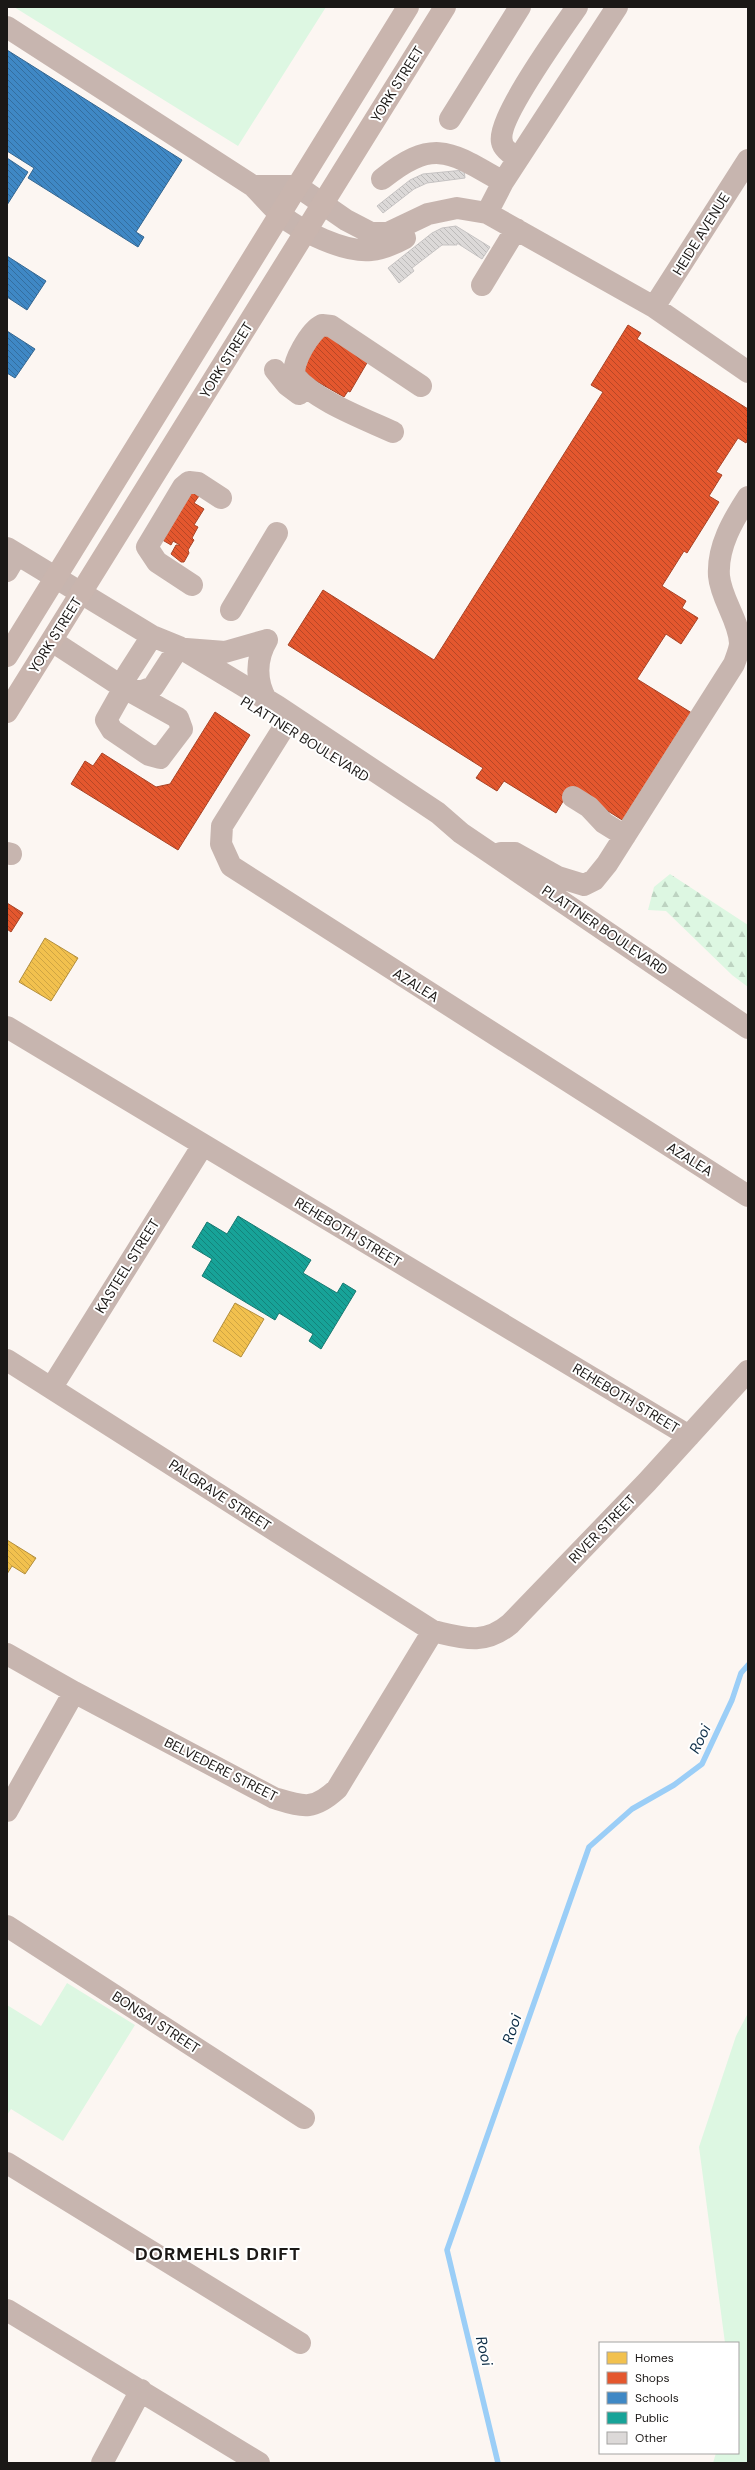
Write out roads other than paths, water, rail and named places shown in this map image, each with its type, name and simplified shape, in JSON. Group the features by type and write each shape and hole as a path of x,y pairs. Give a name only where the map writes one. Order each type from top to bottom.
{"main road":[{"path":"8,650 56,578 408,7"},
{"name":"YORK STREET","path":"11,712 56,644 81,593 445,7"}],"street":[{"path":"450,119 520,7"},
{"path":"518,159 504,148 501,133 514,105 577,7"},
{"path":"487,213 503,182 617,7"},
{"path":"7,27 253,186 280,214 305,232 337,244 369,250 385,247 402,240 442,212"},
{"path":"382,179 414,156 429,153 447,153 468,162 503,182"},
{"name":"HEIDE AVENUE","path":"654,308 748,160"},
{"path":"253,186 297,186 363,230 382,234 394,231 428,214 457,208 487,213 654,308 748,372"},
{"path":"482,285 516,229"},
{"path":"393,432 352,414 298,380 293,372 295,362 315,329 322,325 331,326 421,386"},
{"path":"275,370 287,386 335,417 345,418 352,414"},
{"path":"192,585 158,562 147,547 183,487 189,482 198,483 221,498"},
{"path":"491,853 515,853 558,877 584,884 594,880 625,836 734,664 740,644 719,578 719,565 721,553 733,522 748,497"},
{"path":"231,610 277,533"},
{"name":"PLATTNER BOULEVARD","path":"10,558 56,578 154,637 266,701 288,721"},
{"path":"56,644 124,688 178,718 182,729 162,757 155,758 108,726 106,720 124,688 127,675 154,637"},
{"path":"124,688 142,692 153,687 177,650 225,652 267,640 261,650 259,661 259,679 266,701"},
{"name":"PLATTNER BOULEVARD","path":"177,650 288,721 438,813 460,833 748,1028"},
{"path":"153,687 154,700 163,710"},
{"name":"AZALEA","path":"288,721 222,826 221,844 231,866 748,1196"},
{"path":"573,797 589,807 604,823 625,836"},
{"name":"REHEBOTH STREET","path":"7,1028 689,1436"},
{"name":"KASTEEL STREET","path":"52,1387 203,1145"},
{"name":"PALGRAVE STREET","path":"7,1360 52,1387 433,1631"},
{"name":"RIVER STREET","path":"433,1631 468,1639 486,1638 498,1634 551,1582 689,1436 748,1371"},
{"name":"BELVEDERE STREET","path":"7,1654 74,1692 274,1798 301,1806 322,1802 337,1789 433,1631"},
{"path":"7,1811 74,1692"},
{"name":"BONSAI STREET","path":"7,1926 304,2118"},
{"path":"7,2163 300,2343"},
{"path":"8,2313 141,2390 259,2463"},
{"path":"102,2463 141,2390"}],"waterway":[{"name":"Rooi","path":"498,2463 447,2250 589,1847 632,1809 674,1785 702,1764 732,1700 741,1673 748,1665"}],"district":[{"name":"DORMEHLS DRIFT","path":"218,2254"}]}
